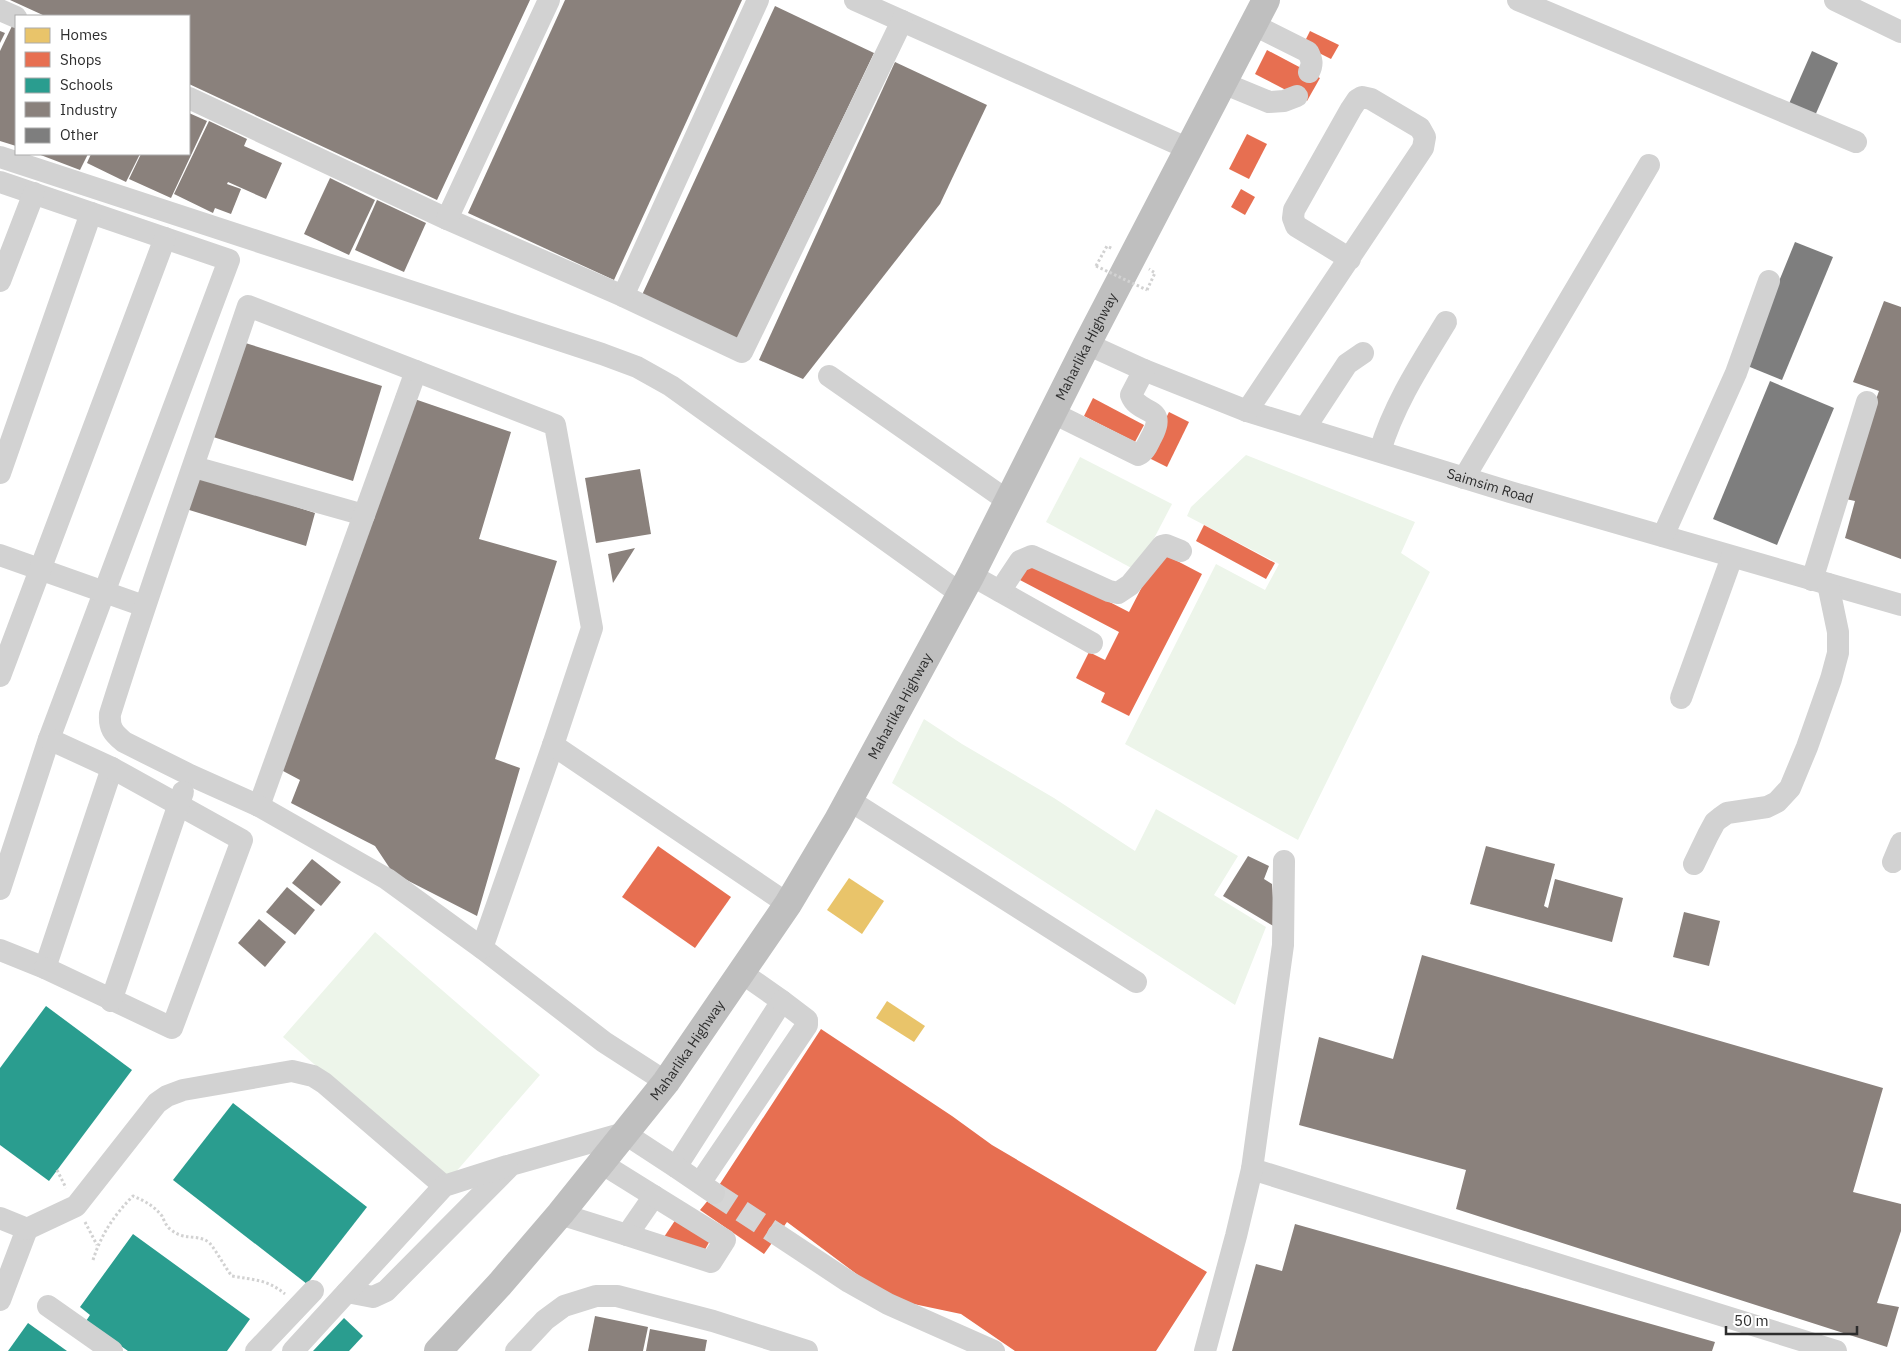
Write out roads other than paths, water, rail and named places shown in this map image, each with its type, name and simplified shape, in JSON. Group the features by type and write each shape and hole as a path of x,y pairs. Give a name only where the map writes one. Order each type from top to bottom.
{"highway":[{"name":"Maharlika Highway","path":"438,1351 500,1284 560,1214 666,1082 788,904 849,800 966,584 1087,344 1266,0"}],"street":[{"path":"447,219 549,0"},
{"path":"622,296 758,0"},
{"path":"855,0 1189,149"},
{"path":"1518,0 1856,142"},
{"path":"1835,0 1901,32"},
{"path":"0,10 15,18"},
{"path":"190,98 447,219 622,296 742,352 902,21"},
{"path":"1254,25 1308,52 1312,65 1309,72"},
{"path":"1223,83 1269,102 1284,101 1297,96"},
{"path":"1247,411 1350,259 1423,148 1425,138 1420,128 1371,99 1362,97 1356,100 1294,210 1293,218 1296,226 1350,259"},
{"path":"0,157 637,367 671,386 966,584 1000,591 1092,643"},
{"path":"1460,476 1649,165"},
{"path":"0,182 230,260 106,593 49,739 0,889"},
{"path":"0,281 34,193"},
{"path":"0,473 91,213"},
{"path":"0,676 165,238"},
{"path":"1663,536 1736,373 1768,281"},
{"path":"482,948 592,628 555,425 248,306 194,467 144,606 110,714 109,725 124,742 190,775 259,806 387,879 482,948 604,1042 666,1082"},
{"path":"1380,451 1385,434 1402,397 1446,322"},
{"name":"Saimsim Road","path":"1087,344 1144,370 1247,411 1732,557 1901,605"},
{"path":"1304,428 1347,364 1363,354"},
{"path":"1052,413 1138,455 1144,452 1158,424 1158,419 1154,414 1133,401 1131,395 1144,370"},
{"path":"259,806 416,371"},
{"path":"829,376 1008,500"},
{"path":"1460,476 1508,382"},
{"path":"1694,864 1715,822 1720,818 1727,814 1767,807 1776,802 1790,788 1807,747 1838,653 1838,632 1820,582 1867,402"},
{"path":"194,467 364,515"},
{"path":"1000,591 1020,561 1032,556 1118,594 1130,585 1162,546 1166,545 1181,550"},
{"path":"0,554 144,606"},
{"path":"1681,698 1732,557"},
{"path":"0,950 45,968 111,1001 172,1028 242,840 112,768 49,739"},
{"path":"553,745 788,904"},
{"path":"45,968 112,768"},
{"path":"111,1001 178,804 190,775"},
{"path":"849,800 1136,982"},
{"path":"1205,1351 1252,1169 1283,945 1284,861"},
{"path":"293,1351 444,1186 510,1165 624,1133 707,1188 807,1024 807,1020 742,973"},
{"path":"676,1167 782,1001"},
{"path":"0,1300 27,1229 76,1206 158,1103 167,1096 183,1090 292,1071 313,1076 324,1083 444,1186"},
{"path":"560,1214 711,1262 725,1240 601,1163"},
{"path":"347,1292 374,1296 386,1291 510,1165"},
{"path":"1252,1169 1836,1351"},
{"path":"627,1235 654,1196"},
{"path":"0,1218 27,1229"},
{"path":"778,1235 849,1282 888,1304 994,1351"},
{"path":"516,1351 545,1320 564,1306 596,1296 617,1296 703,1318 807,1351"},
{"path":"256,1351 306,1298"},
{"path":"48,1306 112,1351"}],"tunnel":[{"path":"714,1193 778,1235"}]}
